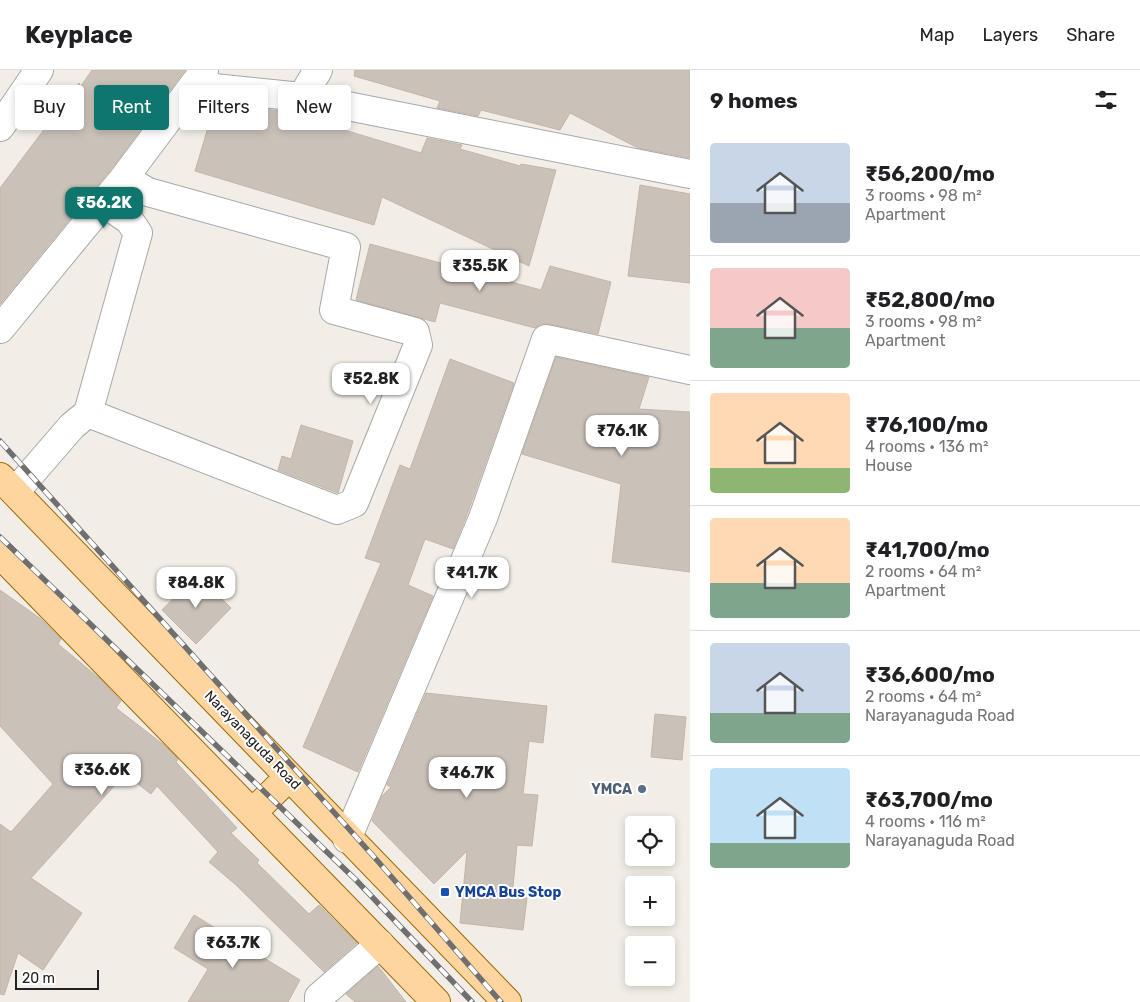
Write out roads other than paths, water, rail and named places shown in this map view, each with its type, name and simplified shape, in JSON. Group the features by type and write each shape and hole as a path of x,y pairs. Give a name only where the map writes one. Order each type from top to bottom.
{"main road":[{"name":"Narayanaguda Road","path":"7,484 347,839 507,1002"},
{"path":"0,554 436,1002"},
{"path":"252,813 288,777"}],"street":[{"path":"0,95 18,70"},
{"path":"0,127 39,70"},
{"path":"309,85 318,70"},
{"path":"0,329 124,178 200,78 278,92"},
{"path":"351,106 690,174"},
{"path":"88,413 337,510 354,502 418,345 415,332 334,310 346,247 148,192 124,178"},
{"path":"7,484 88,413 138,233 129,220 104,202"},
{"path":"347,839 483,518 546,339 690,370"},
{"path":"319,1002 319,997 380,944"}],"railway":[{"path":"0,441 375,858 501,1002"},
{"path":"0,537 356,880 472,1002"}],"place":[{"name":"YMCA","path":"642,789"},
{"name":"YMCA Bus Stop","path":"445,892"}]}
